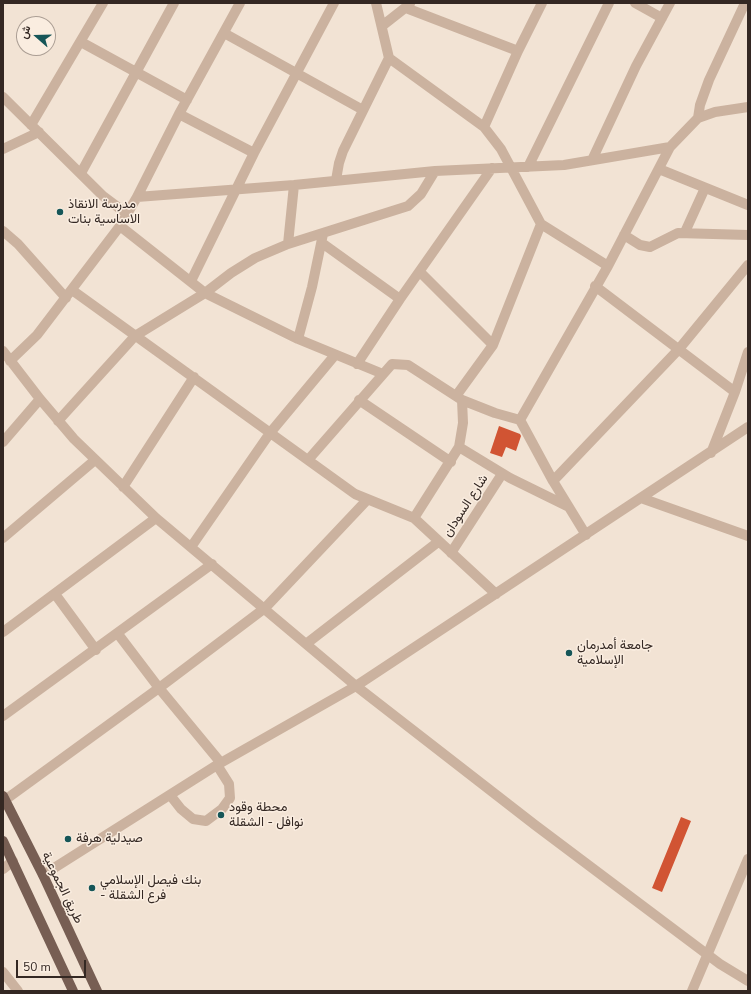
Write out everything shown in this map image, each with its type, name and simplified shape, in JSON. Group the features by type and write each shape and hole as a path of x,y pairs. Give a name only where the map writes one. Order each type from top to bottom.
{"main road":[{"name":"طريق الجموعية","path":"4,798 43,875 97,991"},
{"path":"3,841 73,991"}],"street":[{"path":"3,148 35,128 103,3"},
{"path":"81,173 174,3"},
{"path":"10,361 29,344 66,298 120,226 137,197 179,114 240,3"},
{"path":"191,281 235,189 334,3"},
{"path":"336,180 339,163 389,58 376,3"},
{"path":"484,126 518,51 542,3"},
{"path":"528,167 609,3"},
{"path":"635,3 662,18"},
{"path":"592,160 636,66 670,3"},
{"path":"698,118 700,105 709,80 745,3"},
{"path":"382,26 408,5 518,51"},
{"path":"224,34 363,110"},
{"path":"82,42 187,100"},
{"path":"389,58 484,126 495,139 541,224 608,266"},
{"path":"3,97 103,196 127,214"},
{"path":"520,420 595,286 608,266 670,147 698,118 715,112 748,107"},
{"path":"179,114 254,153"},
{"path":"137,197 294,185 434,171 564,165 670,147"},
{"path":"357,364 400,299 492,168"},
{"path":"659,169 748,205"},
{"path":"58,421 135,336 205,293 231,273 255,258 288,244 322,238 408,206 420,194 434,171"},
{"path":"288,244 294,185"},
{"path":"685,232 705,188"},
{"path":"414,518 451,462 459,447 463,422 459,398 493,345 541,224"},
{"path":"120,226 205,293 298,340 382,374"},
{"path":"3,231 18,244 66,298"},
{"path":"624,235 640,245 650,247 672,236 685,232 748,236"},
{"path":"322,238 400,299"},
{"path":"298,340 322,238"},
{"path":"553,481 679,349 748,265"},
{"path":"420,272 493,345"},
{"path":"595,286 735,392"},
{"path":"72,290 355,494 414,518 438,542 496,594"},
{"path":"3,351 58,421 95,460 123,488 190,547 265,608 356,686 535,825 720,964 748,981"},
{"path":"711,453 735,392 748,352"},
{"path":"190,547 270,433 334,355"},
{"path":"308,460 392,364 408,365 459,398 495,413 520,420 553,481 586,535"},
{"path":"123,488 194,377"},
{"path":"3,442 40,399"},
{"path":"359,400 451,462"},
{"path":"43,875 219,764 356,686 748,428"},
{"path":"459,447 502,474 569,508"},
{"path":"3,538 95,460"},
{"name":"شارع السودان","path":"450,553 502,474"},
{"path":"641,498 748,536"},
{"path":"4,798 159,688 265,608 367,500"},
{"path":"3,632 156,518"},
{"path":"306,644 438,542"},
{"path":"3,716 118,634 212,564"},
{"path":"55,594 96,650"},
{"path":"118,634 219,764 229,784 230,798 222,809 206,821 193,819 181,809 170,795"},
{"path":"692,991 748,859"},
{"path":"3,869 13,861"},
{"path":"3,972 18,991"}],"building":[{"path":"499,426 520,434 521,436 516,451 506,447 502,457 490,453"},
{"path":"681,817 691,821 662,892 652,888"}],"place":[{"name":"مدرسة الانقاذ الاساسية بنات","path":"60,212"},
{"name":"جامعة أمدرمان الإسلامية","path":"569,653"},
{"name":"محطة وقود نوافل - الشقلة","path":"221,815"},
{"name":"صيدلية هرفة","path":"68,839"},
{"name":"بنك فيصل الإسلامي - فرع الشقلة","path":"92,888"}]}
